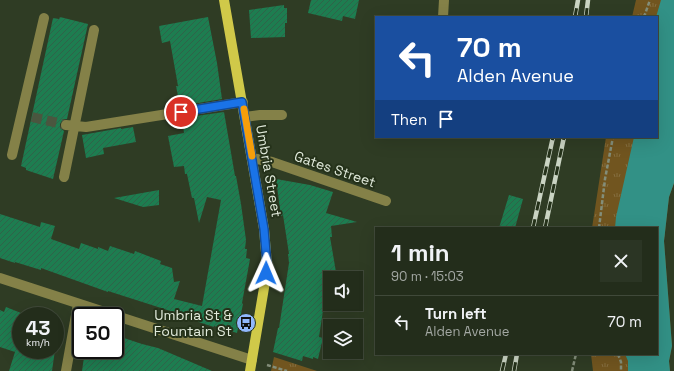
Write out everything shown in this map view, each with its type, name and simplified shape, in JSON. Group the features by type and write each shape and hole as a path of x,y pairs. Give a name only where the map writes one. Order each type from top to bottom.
{"main road":[{"name":"Umbria Street","path":"224,0 264,229 267,264 250,371"}],"street":[{"path":"443,16 444,0"},
{"path":"12,155 44,18"},
{"path":"64,177 70,126 94,30"},
{"path":"70,126 86,127 242,102"},
{"path":"21,115 32,117"},
{"path":"245,117 282,115"},
{"name":"Gates Street","path":"252,158 272,162 386,201"},
{"path":"0,278 252,360"},
{"path":"66,371 78,304"}],"path":[{"path":"644,16 650,0"},
{"path":"600,227 605,179 613,138"},
{"path":"572,371 576,355"},
{"path":"618,355 621,362 621,371"},
{"path":"267,365 287,371"}],"green space":[{"path":"636,0 674,0 674,183 669,197 664,241 672,346 669,361 670,371 593,371 591,355 658,355 658,227 592,227 606,138 658,138 658,16 632,16"},
{"path":"274,357 317,371 271,371"}],"water":[{"path":"661,0 674,0 674,183 669,197 664,241 672,346 669,361 670,371 628,371 628,361 625,355 658,355 658,227 615,227 634,138 658,138 658,16 656,16"}],"building":[{"path":"311,0 359,0 355,19 343,16 342,21 308,13"},
{"path":"284,5 284,8 287,8 285,37 251,38 249,10"},
{"path":"60,17 88,24 67,119 63,119 60,124 60,128 64,131 53,179 26,170 26,168 21,166 53,18 59,19"},
{"path":"208,17 222,99 180,106 170,41 162,43 159,26"},
{"path":"224,112 241,204 246,240 245,249 247,249 246,258 250,259 237,333 183,317 183,315 108,292 41,268 41,270 0,258 0,214 40,227 41,222 55,226 51,239 79,249 81,243 108,251 110,246 134,254 135,251 161,261 160,264 172,268 174,282 180,281 174,299 202,306 221,200 207,197 199,223 187,174 185,174 184,166 174,167 168,136 184,133 182,118"},
{"path":"133,127 136,142 103,148 104,154 86,158 82,135"},
{"path":"276,179 310,185 333,192 326,213 357,222 331,226 332,237 330,237 336,271 323,271 323,311 319,337 323,338 318,359 303,356 302,361 273,352 279,328 289,263 283,215 281,216"},
{"path":"159,190 159,205 143,207 114,198"},
{"path":"509,195 523,199 515,227 499,227"},
{"path":"6,307 12,309 12,351 0,347 0,310 4,312"},
{"path":"124,338 158,348 212,371 82,371 84,359 124,359"},
{"path":"13,359 54,359 52,371 9,371"}],"tunnel":[{"path":"32,117 66,125"}],"railway":[{"path":"575,16 578,0"},
{"path":"586,16 588,0"},
{"path":"533,227 553,138"},
{"path":"545,227 564,138"},
{"path":"502,371 506,355"},
{"path":"514,371 517,355"}],"slow traffic":[{"path":"244,109 252,156"}],"place":[{"name":"Umbria St & Fountain St","path":"246,323"}],"route":[{"path":"181,112 242,102 264,229 267,264 266,273"}]}
